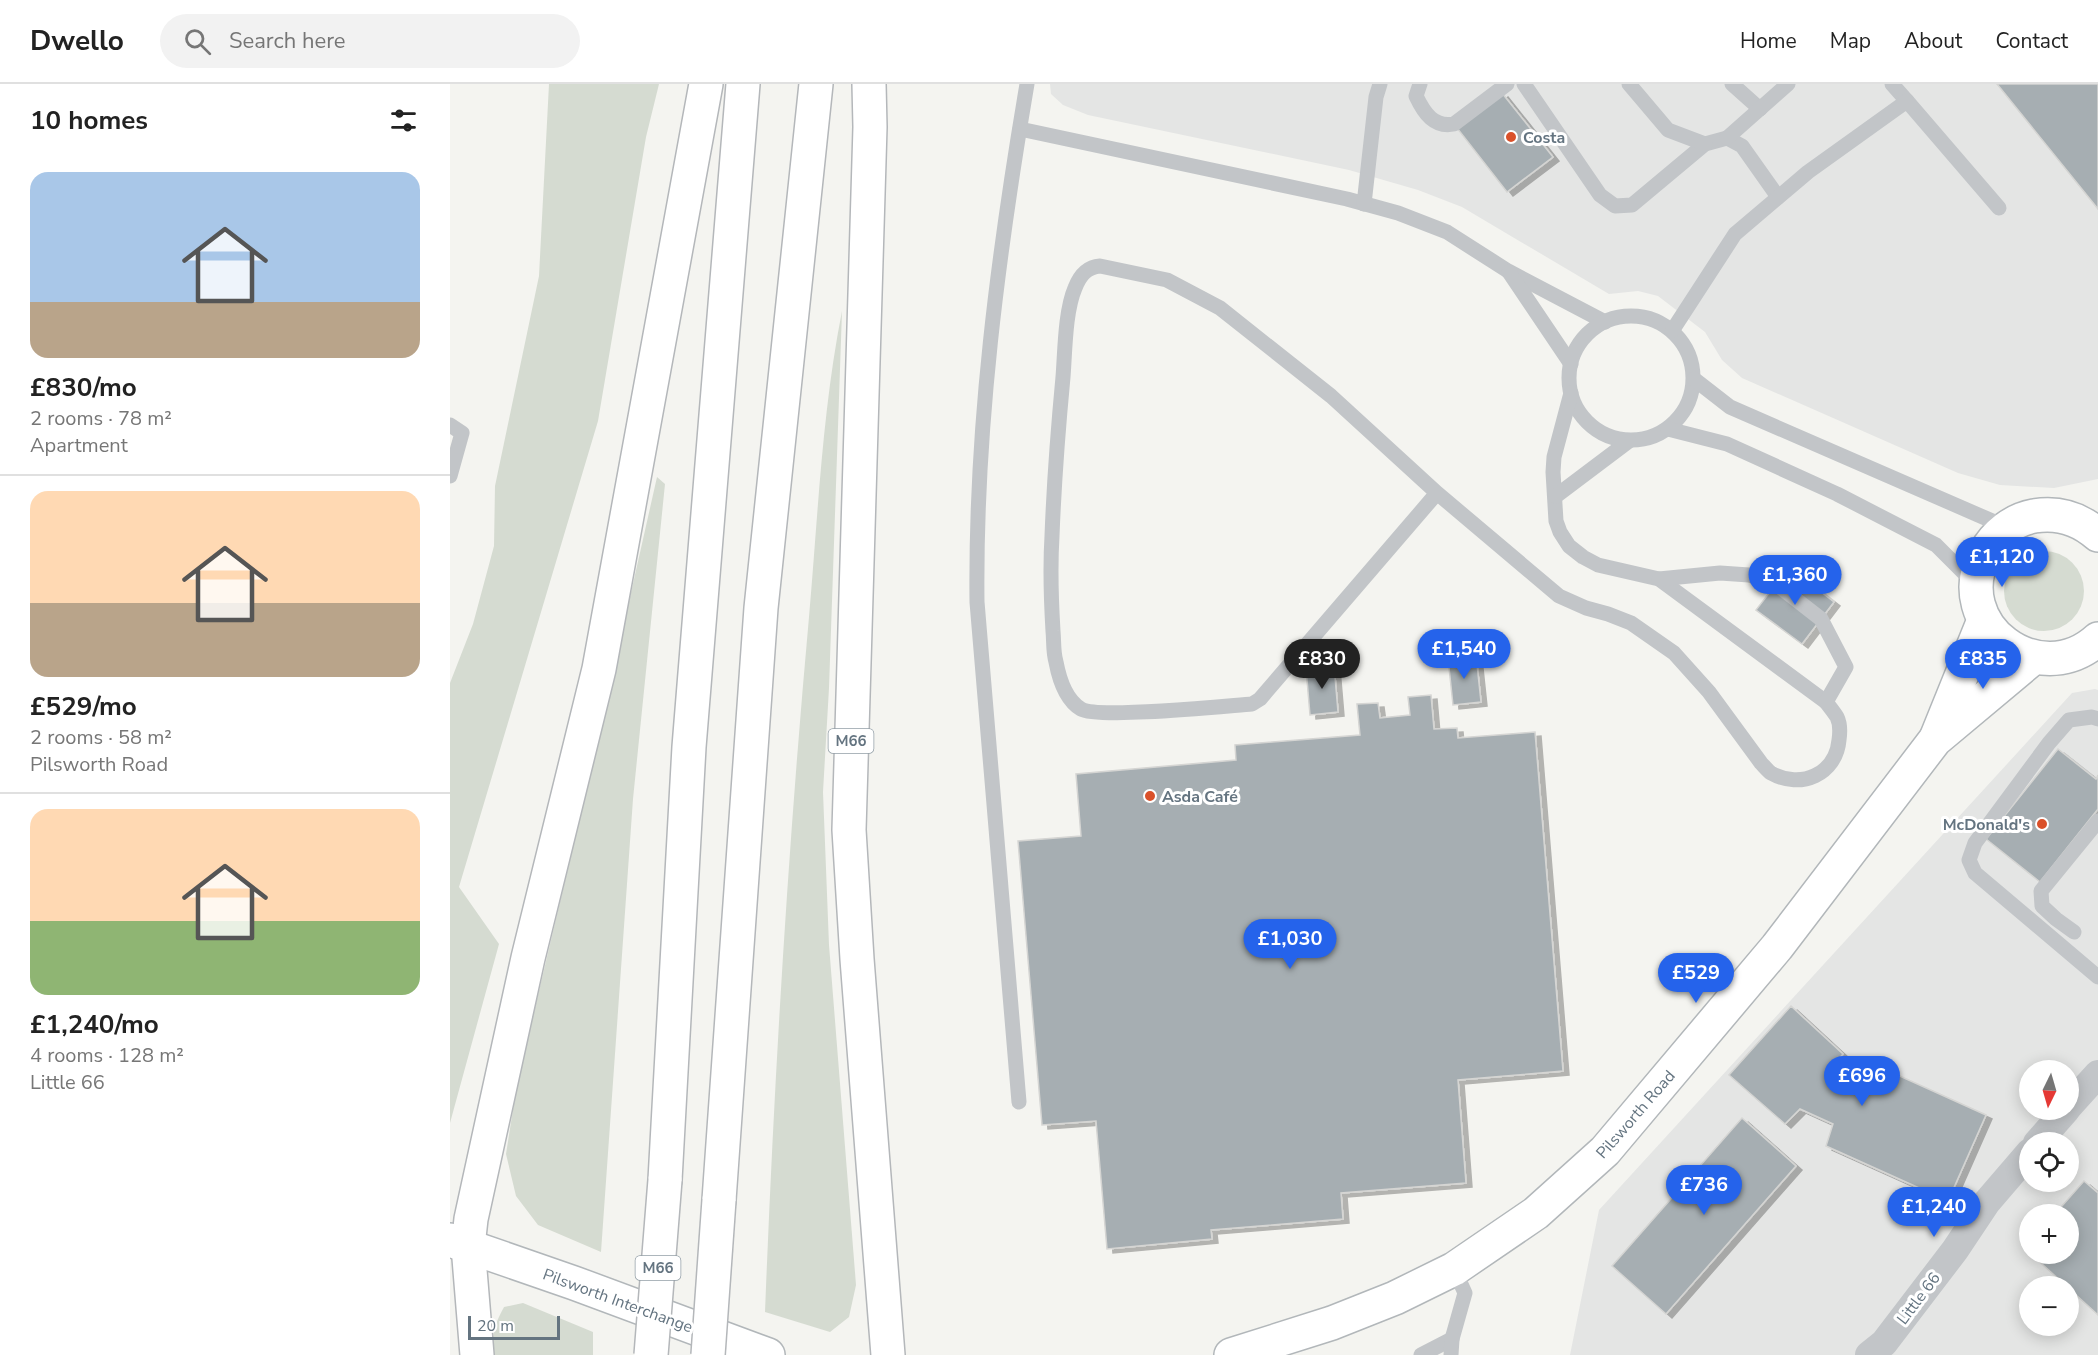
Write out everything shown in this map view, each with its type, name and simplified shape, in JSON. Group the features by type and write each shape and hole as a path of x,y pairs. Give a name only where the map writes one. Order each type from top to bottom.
{"main road":[{"path":"477,1355 459,1243 471,1219 528,958 599,669 706,84"},
{"name":"M66","path":"651,1355 665,1180 689,747 743,84"},
{"path":"708,1355 761,608 816,84"},
{"name":"M66","path":"869,84 870,126 849,830 888,1355"},
{"path":"2096,645 2072,655 2053,659 2033,658 2013,650 1996,637 1984,620 1978,603 1976,585 1980,563 1990,543 2006,528 2025,518 2047,514 2069,517 2089,527 2098,535"},
{"name":"Pilsworth Road","path":"1935,740 1984,620"},
{"name":"Pilsworth Road","path":"1231,1355 1332,1323 1395,1298 1454,1269 1536,1213 1605,1151 1777,947 1935,740 2033,658"},
{"name":"Pilsworth Interchange","path":"459,1243 768,1355"}],"street":[{"path":"2079,1095 2098,1074"},
{"path":"2046,1132 2057,1120"},
{"name":"Little 66","path":"1869,1355 1884,1343 1955,1250 1987,1202 2019,1165"}],"lane":[{"path":"1019,1101 977,602 976,526 993,309 1027,84"},
{"path":"1364,204 1376,98 1380,84"},
{"path":"1420,84 1416,96 1423,110 1435,123 1445,125 1454,124 1507,84"},
{"path":"1524,84 1600,195 1615,206 1632,205 1705,144 1727,138 1788,84"},
{"path":"1629,84 1668,130 1705,144"},
{"path":"1732,84 1761,109"},
{"path":"1892,84 1999,208"},
{"path":"1672,332 1735,234 1808,172 1906,101"},
{"path":"1020,129 1398,213 1447,232 1508,271 1605,322"},
{"path":"1727,138 1742,146 1778,197"},
{"path":"1437,493 1260,699 1252,704 1091,713 1080,709 1061,682 1055,660 1050,585 1055,460 1071,299 1081,275 1091,267 1100,266 1167,280 1220,308 1331,396 1437,493 1559,596 1631,623 1674,653 1709,692 1761,764 1772,773 1790,779 1806,780 1833,763 1838,751 1840,734 1838,718 1826,702 1659,579"},
{"path":"1508,271 1571,364"},
{"path":"1622,317 1640,317 1657,322 1672,332 1684,345 1691,361 1694,379 1691,398 1682,415 1668,429 1650,438 1629,441 1610,437 1592,427 1579,412 1571,393 1569,379 1571,364 1578,347 1589,332 1605,322 1622,317"},
{"path":"1694,379 1730,407 2006,528"},
{"path":"1571,393 1554,457 1553,472 1556,521 1569,546 1598,565 1659,579 1720,573 1749,575 1776,584 1821,619 1846,667 1826,702"},
{"path":"450,425 462,433 450,476"},
{"path":"1668,429 1727,444 1837,494 1936,545 1976,585"},
{"path":"1556,496 1629,441"},
{"path":"2098,719 2092,717 2069,720 2049,743 1975,843 1970,860 1975,873 2098,977"},
{"path":"2074,932 2042,906 2042,891 2098,821"},
{"path":"1451,1355 1452,1339 1465,1293 1454,1269"},
{"path":"1421,1355 1452,1339"}],"shaded area":[{"path":"549,84 659,84 646,137 598,421 459,887 499,944 450,1123 450,683 473,624 494,546 495,486 539,276"},
{"path":"1050,84 2098,84 2098,479 2054,488 2000,485 1958,473 1742,378 1722,360 1705,332 1658,296 1638,291 1609,294 1462,207 1418,190 1349,170 1088,115 1063,105 1051,94"},
{"path":"842,311 829,688 823,792 829,945 856,1285 849,1317 830,1332 765,1312 788,877 825,425"},
{"path":"657,477 665,484 633,799 601,1252 538,1225 516,1196 506,1154 517,1084"},
{"path":"2036,551 2052,551 2073,562 2084,583 2084,599 2073,620 2052,631 2036,631 2022,625 2010,613 2004,599 2004,583 2010,569 2022,557"},
{"path":"2098,690 2098,1355 1570,1355 1599,1210 2072,693"},
{"path":"523,1303 593,1332 593,1355 493,1355 494,1330 504,1307"}],"building":[{"path":"1997,84 2098,84 2098,209"},
{"path":"1502,93 1553,157 1507,192 1457,128"},
{"path":"1789,567 1834,602 1802,644 1756,610"},
{"path":"1476,655 1481,702 1453,705 1448,658"},
{"path":"1334,665 1338,712 1310,715 1306,668"},
{"path":"1431,695 1434,729 1457,728 1458,738 1535,732 1563,1071 1458,1080 1466,1183 1341,1193 1343,1219 1211,1230 1212,1239 1107,1249 1096,1121 1042,1125 1018,841 1081,836 1076,774 1236,760 1235,745 1360,735 1357,704 1378,703 1380,718 1410,715 1408,697"},
{"name":"McDonald's","path":"2058,749 2096,779 2098,775 2098,809 2040,882 1986,839"},
{"path":"1791,1006 1843,1054 1828,1071 1852,1079 1860,1058 1986,1115 1948,1201 1826,1146 1833,1124 1800,1109 1785,1124 1729,1075"},
{"path":"1742,1118 1796,1166 1666,1314 1612,1266"},
{"path":"2084,1181 2098,1193 2098,1315 2079,1298 2079,1276 2055,1276 2042,1264 2079,1264 2079,1204 2064,1204 2074,1192 2079,1192 2079,1187"}],"place":[{"name":"Costa","path":"1511,137"},
{"name":"Asda Café","path":"1150,796"},
{"name":"McDonald's","path":"2042,824"}]}
